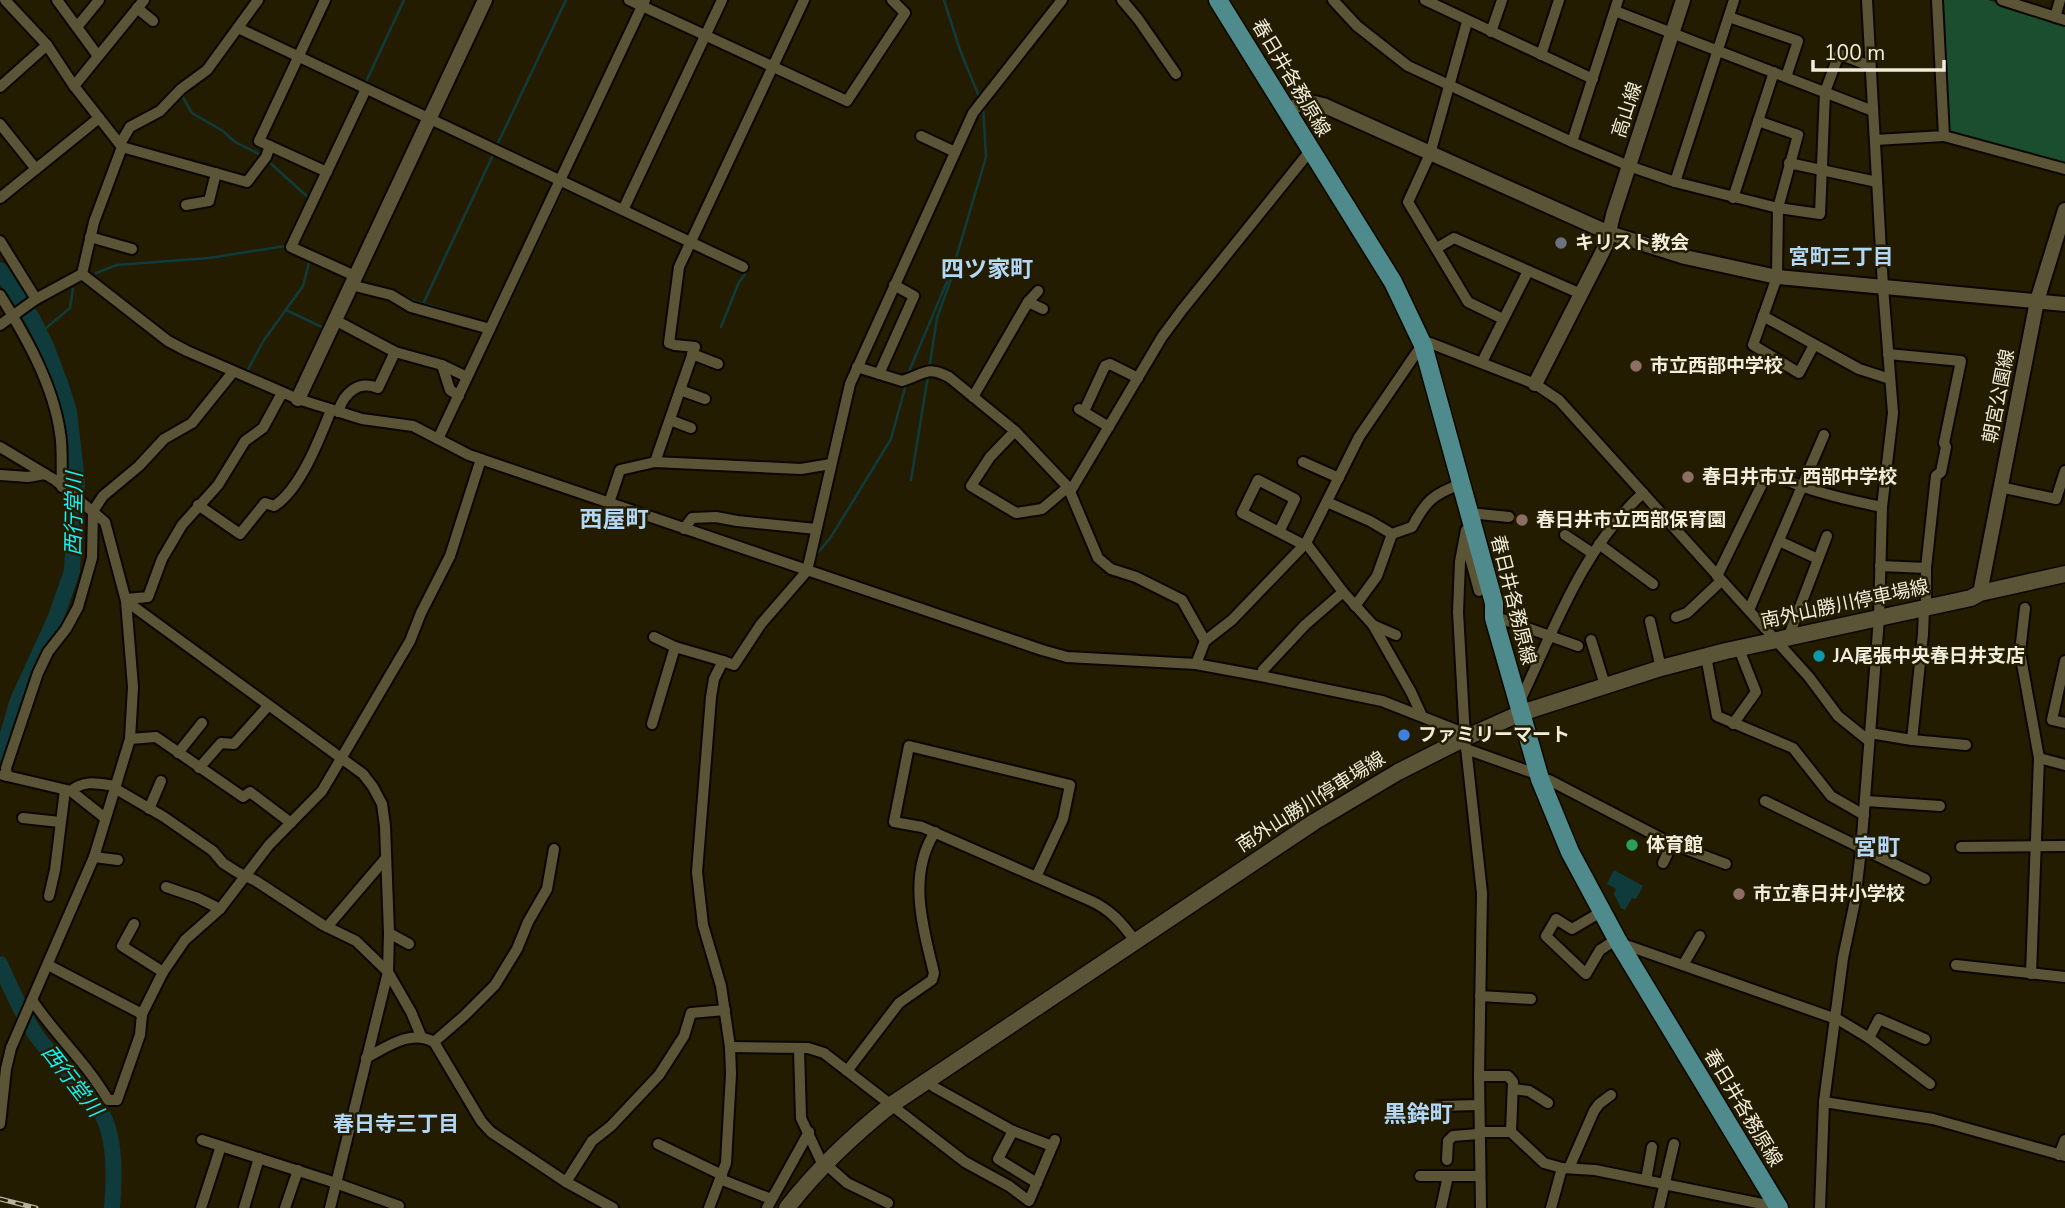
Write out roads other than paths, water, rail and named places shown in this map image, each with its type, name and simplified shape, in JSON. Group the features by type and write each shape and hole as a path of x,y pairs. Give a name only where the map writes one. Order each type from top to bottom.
{"main road":[{"name":"春日井各務原線","path":"1218,0 1393,282 1423,345 1461,484 1469,526 1494,603 1494,618 1540,777 1570,852 1601,912 1777,1206"},
{"name":"南外山勝川停車場線","path":"787,1208 810,1178 846,1141 891,1105 1314,822 1398,772 1466,740 1520,708 1706,656 1971,598 1980,593 2065,574"}],"street":[{"path":"58,0 98,56"},
{"path":"77,27 99,0"},
{"path":"0,325 35,299 82,274 90,237 121,145 131,127 160,111 181,89 207,70 258,0"},
{"path":"325,0 259,141 327,172"},
{"path":"298,399 485,0"},
{"path":"629,0 644,3 705,36 847,101 905,13 892,0"},
{"path":"623,210 722,0"},
{"path":"655,463 695,347 669,343 679,267 804,0"},
{"path":"654,637 734,665 803,569 816,529 850,384 894,285 973,113 1062,0"},
{"path":"1122,0 1139,19 1176,74"},
{"path":"1333,0 1357,26 1408,66 1572,142 1675,182 1778,208 1820,214 1825,92 1839,54 1870,65"},
{"path":"1425,0 1442,4 1467,22 1593,79"},
{"path":"1491,32 1502,0"},
{"path":"1541,55 1559,0"},
{"name":"高山線","path":"1535,384 1609,233 1683,0"},
{"path":"1675,182 1734,0"},
{"path":"1820,1208 1824,1102 1843,958 1855,901 1866,801 1879,618 1882,507 1893,412 1883,287 1867,0"},
{"path":"1937,0 1944,135"},
{"path":"2002,0 2060,18 2060,0"},
{"path":"11,2 47,45 74,86 121,145 247,182 266,157 270,146"},
{"path":"438,439 644,3"},
{"path":"74,86 140,4 153,21"},
{"path":"1572,142 1617,6 1672,33 1873,111"},
{"path":"1729,17 1798,41 1786,77"},
{"path":"1467,22 1430,154 1408,202 1468,302 1503,319"},
{"path":"238,28 743,267"},
{"path":"0,87 47,45"},
{"path":"1733,198 1774,72"},
{"path":"366,89 291,247 353,281 391,295 411,307 490,329"},
{"path":"1287,111 1305,101 1324,105 1609,233 1685,257 1777,277 2065,304"},
{"path":"2,193 99,118"},
{"path":"1758,121 1798,135 1778,208 1777,277 1753,345 1800,373 1814,345"},
{"path":"0,124 36,169"},
{"path":"1875,140 1944,135 2065,169"},
{"path":"920,136 955,152"},
{"path":"1014,431 990,457 971,486 1016,513 1042,509 1069,489 1182,310 1310,151"},
{"path":"1789,163 1877,182"},
{"path":"186,205 209,201 216,173"},
{"name":"朝宮公園線","path":"1980,593 2037,302 2065,210"},
{"path":"90,237 132,249"},
{"path":"1437,248 1454,237 1581,294"},
{"path":"0,241 35,299"},
{"path":"1482,362 1528,271"},
{"path":"82,274 169,341 298,399 362,419 414,426 481,459 1067,657 1196,664 1382,702 1422,716 1672,844 1726,864"},
{"path":"878,374 914,296 894,285"},
{"path":"972,397 1028,302 1038,291"},
{"path":"0,295 14,315 54,402 61,435 66,489"},
{"path":"1028,302 1043,309"},
{"path":"1763,316 1859,369 1890,379"},
{"path":"335,320 395,352 442,365 467,377"},
{"path":"1196,664 1205,642 1232,620 1305,544 1359,437 1423,345 1430,343 1535,384 1559,401 1719,578 1749,610 1782,639 1838,716 1870,737 1966,745"},
{"path":"198,505 240,534 265,503 274,506 283,501 312,457 343,397 360,386 368,384 378,388 395,352"},
{"path":"692,354 718,364"},
{"path":"1888,354 1961,361 1941,471 1936,475 1912,740"},
{"path":"1109,427 1082,408 1105,366 1111,364 1138,378"},
{"path":"442,365 450,390 458,396"},
{"path":"857,367 902,381 928,369 949,377 1014,431 1069,489 1098,558 1111,569 1136,577 1182,600 1205,642"},
{"path":"106,818 68,791 4,776 6,768 47,652 66,629 78,607 92,558 92,510 103,496 139,466 164,439 192,423 233,372"},
{"path":"680,390 705,399"},
{"path":"126,600 149,597 162,559 182,525 218,485 244,441 263,428 282,393"},
{"path":"670,420 691,428"},
{"path":"1749,610 1824,435"},
{"path":"0,447 45,474 105,522 126,600 134,687 130,738 94,857 3,1068 0,1124"},
{"path":"31,1002 95,1078 108,1100 117,1100 140,1035 142,1014 163,972 185,940 220,909 269,845 322,791 410,641 450,556 481,459"},
{"path":"1303,462 1339,478"},
{"path":"609,503 621,470 655,463 801,469 831,464"},
{"path":"2000,487 2056,499 2065,471"},
{"path":"1676,617 1687,613 1719,578 1768,472 1839,498 1882,507"},
{"path":"0,475 28,477 45,474"},
{"path":"1279,532 1295,499 1258,480 1242,513 1279,532 1305,544 1373,625 1422,716"},
{"path":"1327,502 1392,534 1412,527 1427,501 1440,491 1461,484"},
{"path":"1520,708 1552,635 1596,548 1623,511 1643,493"},
{"path":"684,529 692,519 716,517 737,522 816,529"},
{"path":"1469,526 1509,517"},
{"path":"1469,526 1479,591"},
{"path":"1469,526 1461,562 1458,612 1460,676 1482,893 1480,1208"},
{"path":"1355,606 1377,576 1392,534"},
{"path":"1565,535 1596,548 1653,584"},
{"path":"1782,639 1827,536"},
{"path":"1779,541 1818,559"},
{"path":"1880,566 1926,568"},
{"path":"1261,676 1263,670 1306,625 1343,592"},
{"path":"126,600 363,775 382,804 389,933 388,972 330,1208"},
{"path":"2025,608 2020,652 2039,758 2031,974"},
{"path":"1494,618 1552,635 1578,646"},
{"path":"1650,621 1661,668"},
{"path":"1373,625 1396,635"},
{"path":"1591,640 1605,685"},
{"path":"652,724 675,646"},
{"path":"1733,724 1756,692 1739,649"},
{"path":"1706,656 1717,716 1793,748 1831,796 1864,815"},
{"path":"709,1208 721,1177 727,1145 730,1047 721,986 703,925 698,872 711,697 714,679 723,661"},
{"path":"2065,661 2052,719 2065,723"},
{"path":"199,768 221,743 234,744 268,706"},
{"path":"178,753 202,723"},
{"path":"130,738 156,737 243,797 250,792 291,823"},
{"path":"1037,877 1063,819 1070,785 909,746 894,822 922,827 1099,905 1121,921 1136,942"},
{"path":"2039,758 2065,765"},
{"path":"149,809 161,781"},
{"path":"50,895 60,822 68,791 79,784 94,783 116,787 214,851 223,863 327,927 356,941 388,972 411,1012 421,1036"},
{"path":"1765,801 1925,879"},
{"path":"1866,801 1940,806"},
{"path":"23,818 60,822"},
{"path":"847,1071 900,1003 932,980 934,973 921,919 920,882 922,861 934,832"},
{"path":"1663,863 1672,844"},
{"path":"1961,847 2065,846"},
{"path":"434,1042 495,985 517,949 528,922 547,889 554,849"},
{"path":"94,857 118,860"},
{"path":"327,927 386,858"},
{"path":"166,887 220,909"},
{"path":"1601,912 1572,929 1556,919 1546,936 1587,974 1600,950 1618,941 1834,1018 1869,1038 1930,1084"},
{"path":"134,923 122,946 163,972"},
{"path":"389,933 409,944"},
{"path":"1683,965 1700,936"},
{"path":"48,965 142,1014"},
{"path":"1956,965 2065,977"},
{"path":"1480,996 1531,999"},
{"path":"566,1182 592,1141 611,1126 659,1074 684,1036 691,1013 725,1010"},
{"path":"1869,1038 1879,1018 1925,1039"},
{"path":"366,1058 407,1037 421,1036 434,1042 481,1121 491,1132 566,1182 613,1208"},
{"path":"730,1047 815,1049 824,1053 965,1162 1009,1186 1029,1202 1054,1143 1013,1131 934,1087 929,1080"},
{"path":"799,1049 801,1118 824,1164 847,1183 888,1203"},
{"path":"1479,1076 1508,1076 1513,1082 1511,1132"},
{"path":"1513,1089 1529,1091 1548,1103"},
{"path":"1551,1208 1565,1168 1594,1111 1611,1095"},
{"path":"1824,1102 1933,1119 2062,1155 2065,1140"},
{"path":"1439,1106 1479,1105"},
{"path":"1013,1131 999,1159 1037,1183"},
{"path":"658,1144 769,1203 809,1132"},
{"path":"1447,1160 1448,1141 1453,1136 1511,1132 1544,1163 1595,1170 1777,1206"},
{"path":"202,1140 298,1170 399,1206 398,1208"},
{"path":"1659,1208 1674,1144"},
{"path":"201,1208 221,1146"},
{"path":"1646,1180 1652,1147"},
{"path":"244,1208 259,1158"},
{"path":"285,1208 298,1170"},
{"path":"1420,1176 1480,1176"},
{"path":"1448,1176 1441,1206 1455,1208"}],"water":[{"path":"1614,870 1643,886 1636,899 1632,898 1625,910 1621,908 1614,894 1616,889 1607,884"}],"waterway":[{"path":"365,84 404,0"},
{"path":"497,145 566,0"},
{"path":"944,0 980,99"},
{"path":"181,94 192,113 223,131 235,142 263,156"},
{"path":"908,374 954,265 986,157 983,105"},
{"path":"423,304 493,155"},
{"path":"269,162 310,199"},
{"path":"498,326 563,188 612,211"},
{"path":"96,273 117,265 209,258 285,246 289,249"},
{"path":"693,249 712,258"},
{"path":"246,373 264,340 303,286 310,259"},
{"path":"929,369 937,318 954,265"},
{"name":"西行堂川","path":"0,270 33,320 60,383 69,411 77,482 72,571 56,617 18,700 0,761"},
{"path":"721,327 744,272"},
{"path":"362,282 372,285"},
{"path":"40,333 70,308 73,289"},
{"path":"395,292 414,301 468,317"},
{"path":"286,310 324,328"},
{"path":"911,480 928,376"},
{"path":"815,556 831,537 891,439 906,384"},
{"path":"729,661 746,638"},
{"path":"710,777 714,725"},
{"name":"西行堂川","path":"0,964 36,1035 81,1085 104,1118 112,1150 112,1208"}],"railway":[{"path":"0,1199 36,1208"}],"place":[{"name":"キリスト教会","path":"1561,243"},
{"name":"市立西部中学校","path":"1636,366"},
{"name":"春日井市立 西部中学校","path":"1688,477"},
{"name":"春日井市立西部保育園","path":"1522,520"},
{"name":"JA尾張中央春日井支店","path":"1819,656"},
{"name":"ファミリーマート","path":"1404,735"},
{"name":"体育館","path":"1632,845"},
{"name":"市立春日井小学校","path":"1739,894"}],"district":[{"name":"宮町三丁目","path":"1841,257"},
{"name":"四ツ家町","path":"987,269"},
{"name":"西屋町","path":"614,519"},
{"name":"宮町","path":"1877,847"},
{"name":"黒鉾町","path":"1418,1114"},
{"name":"春日寺三丁目","path":"396,1124"}]}
